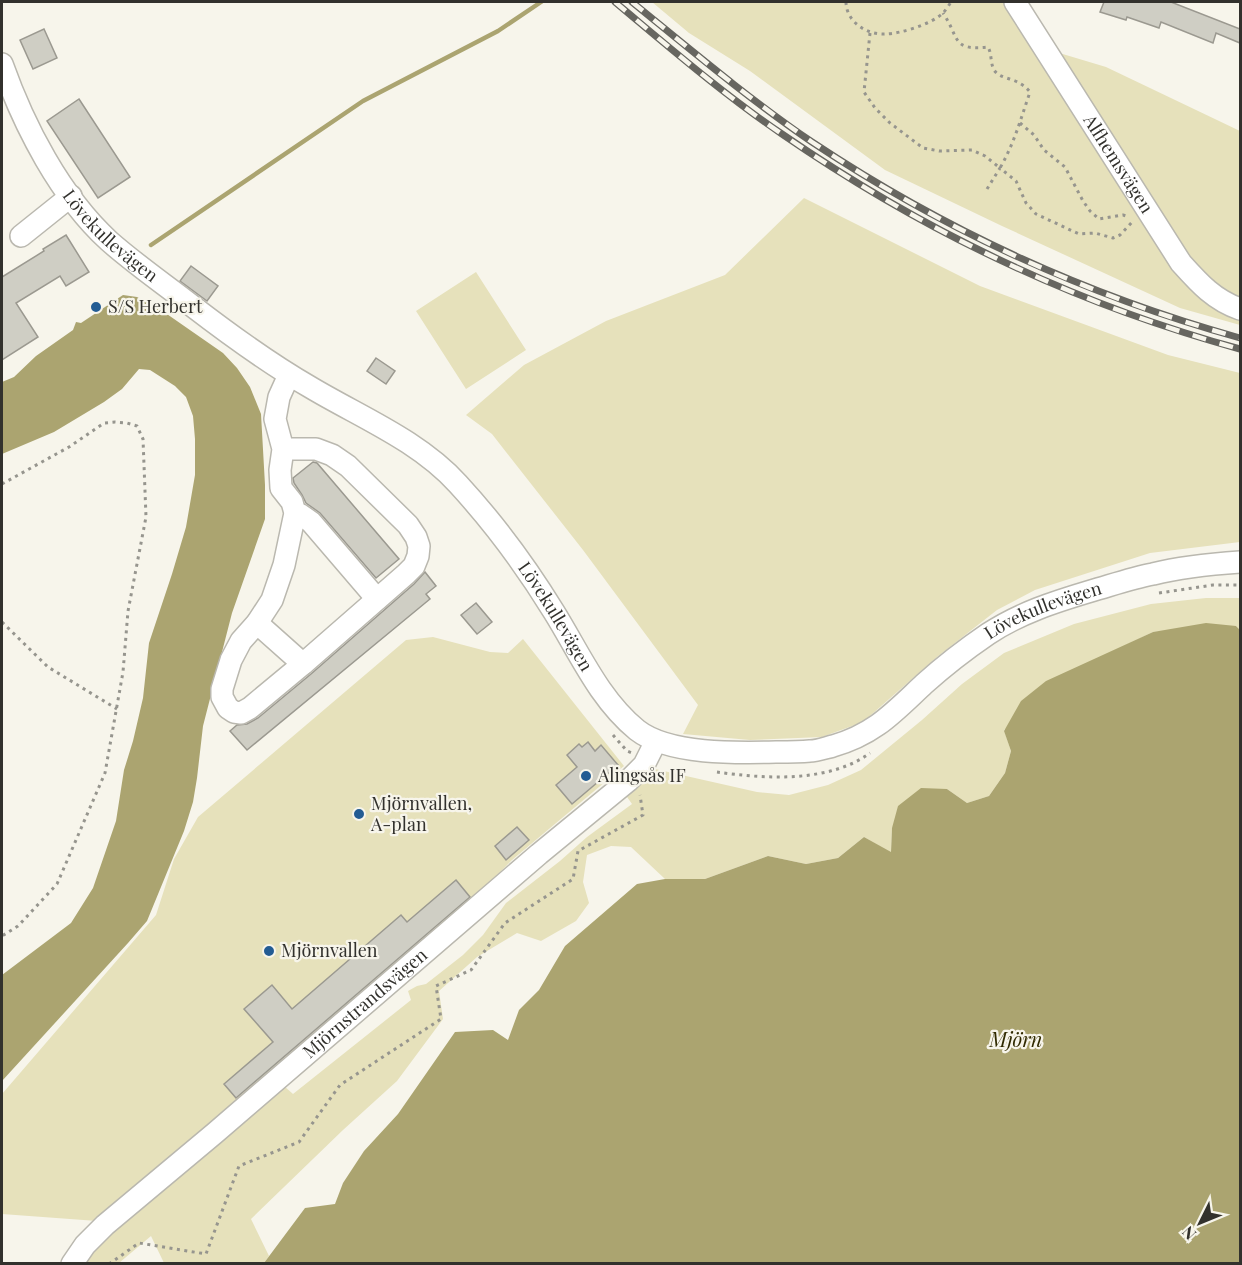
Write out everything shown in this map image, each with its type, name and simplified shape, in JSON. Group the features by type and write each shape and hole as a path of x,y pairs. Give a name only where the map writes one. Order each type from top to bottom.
{"street":[{"name":"Alfhemsvägen","path":"1015,2 1181,263 1224,303 1240,309"},
{"name":"Lövekullevägen","path":"2,64 12,94 55,175 88,219 107,239 245,346 289,375 408,443 455,481 500,534 552,608 600,689 638,730 647,757 687,748 741,753 813,751 851,741 880,724 927,681 987,635 1037,608 1154,573 1240,562"},
{"path":"21,236 71,196"},
{"path":"283,449 316,449 332,455 348,466 408,525 419,546 418,556 414,566 303,664 250,708 234,712 228,708 222,697 222,689 231,660 241,641 272,600 284,565 295,513 292,502 281,488 280,470 283,449 275,419 279,397 289,375"},
{"path":"295,513 311,522 377,599"},
{"path":"257,622 303,664"},
{"name":"Mjörnstrandsvägen","path":"72,1263 85,1245 105,1225 539,854 647,757"}],"path":[{"path":"846,2 846,9 855,23 870,33 886,34 906,31 929,21 943,13 951,2"},
{"path":"943,13 958,43 964,47 988,47 995,72 1021,83 1030,92 1008,154 987,189"},
{"path":"870,33 864,92 874,108 890,123 923,147 939,151 972,150 985,156 1016,181 1026,203 1036,214 1063,228 1079,234 1095,233 1113,238 1120,235 1135,219 1123,215 1099,219 1083,201 1065,167 1044,150 1034,135 1020,123"},
{"path":"2,484 69,447 104,423 127,423 137,426 143,439 146,517 128,611 123,672 105,773 57,884 18,926 2,936"},
{"path":"2,622 48,667 117,709"},
{"path":"609,731 627,751 647,757"},
{"path":"627,751 647,757"},
{"path":"109,1263 139,1243 206,1254 239,1166 299,1142 340,1085 441,1019 436,986 471,970 505,923 573,879 578,851 643,815 647,757"}],"shaded area":[{"path":"652,2 1006,2 1036,46 1106,67 1240,131 1240,325 1180,308 885,170 750,71 689,33"},
{"path":"804,198 980,286 1168,355 1240,373 1240,542 1150,553 1035,590 997,610 937,657 863,722 822,737 750,740 683,734 698,705 583,550 492,434 466,415 524,365 606,321 725,275"},
{"path":"476,272 526,350 466,389 416,311"},
{"path":"1206,598 1240,598 1240,630 1236,626 1153,632 1105,655 1004,730 1011,751 1005,773 989,796 967,803 947,789 892,828 891,853 864,837 838,858 806,864 768,856 705,879 665,879 631,847 611,846 587,855 583,882 589,903 576,921 541,941 517,933 477,957 439,991 443,1019 397,1081 251,1219 269,1256 264,1263 164,1263 151,1236 119,1263 84,1264 83,1262 108,1232 284,1086 293,1094 411,1000 408,991 426,984 463,955 483,935 506,903 587,837 632,804 625,794 655,769 757,792 789,795 828,785 861,770 962,684 1004,653 1074,624 1151,604"},
{"name":"Mjörnvallen","path":"433,637 490,652 508,653 523,639 624,766 512,860 475,898 97,1221 2,1214 2,1094 156,915 174,859 198,817 406,640"}],"water":[{"path":"123,295 137,297 164,312 223,353 250,387 261,414 265,519 232,613 203,726 193,802 184,831 147,921 2,1081 2,975 71,923 93,888 116,821 124,770 143,698 149,643 186,527 195,475 195,439 193,416 186,397 175,386 150,370 139,369 122,389 104,402 54,432 2,454 2,382 14,377 36,356 73,330 76,322 81,323"},
{"name":"Mjörn","path":"1206,623 1236,626 1240,630 1240,1263 264,1263 305,1208 335,1204 343,1183 364,1151 398,1114 455,1032 493,1030 508,1040 519,1010 539,990 565,946 637,884 665,879 705,879 768,856 806,864 838,858 864,837 891,852 892,828 898,806 921,788 947,789 967,803 989,796 1005,773 1011,751 1004,731 1021,701 1046,681 1153,632"}],"building":[{"path":"1104,2 1171,2 1240,29 1240,43 1216,33 1213,43 1161,22 1159,28 1127,17 1126,20 1100,12"},
{"path":"44,29 57,58 33,69 20,40"},
{"path":"79,99 130,177 98,198 47,121"},
{"path":"66,235 89,272 66,286 60,276 16,303 38,337 2,360 2,277"},
{"path":"191,266 218,286 207,301 180,281"},
{"path":"376,358 395,371 386,384 367,371"},
{"path":"313,462 317,463 399,559 376,578 320,513 306,503 294,483 293,478"},
{"path":"425,572 436,586 426,594 430,599 247,750 230,731 237,725 247,724 258,718"},
{"path":"476,603 492,622 477,634 461,615"},
{"name":"Alingsås IF","path":"588,742 595,751 601,745 618,765 572,804 556,785 577,767 567,755 579,744 582,747"},
{"path":"517,827 529,840 506,860 495,846"},
{"path":"456,880 470,897 236,1098 224,1084 273,1042 244,1009 272,985 292,1009 401,915 407,922"}],"waterway":[{"path":"151,245 363,101 498,31 541,2"}],"railway":[{"path":"615,2 760,119 835,169 945,233 1060,287 1179,331 1240,349"},
{"path":"632,2 720,74 789,126 914,204 965,232 1072,281 1127,302 1240,338"}],"place":[{"name":"S/S Herbert","path":"96,307"},
{"name":"Alingsås IF","path":"586,776"},
{"name":"Mjörnvallen, A-plan","path":"359,814"},
{"name":"Mjörnvallen","path":"269,951"}]}
